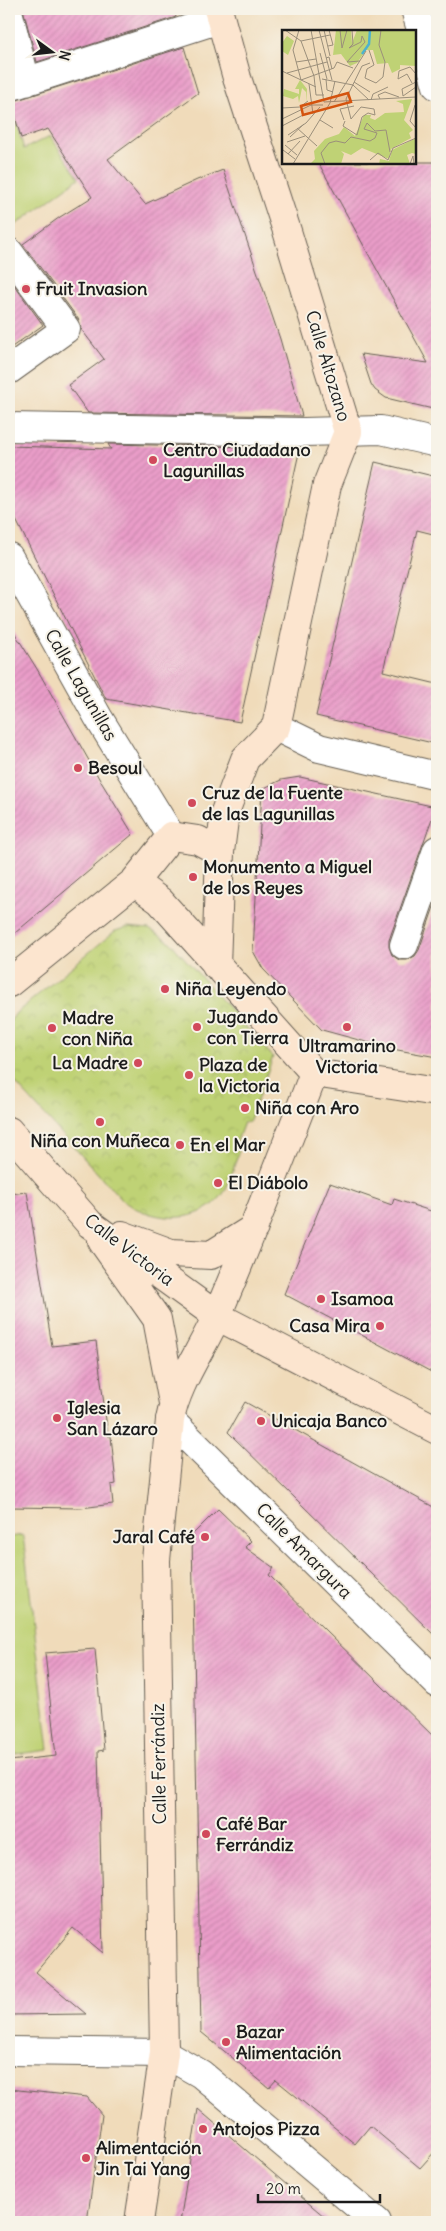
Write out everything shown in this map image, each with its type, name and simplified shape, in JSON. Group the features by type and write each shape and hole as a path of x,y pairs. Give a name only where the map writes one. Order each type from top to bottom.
{"main road":[{"name":"Calle Altozano","path":"219,14 348,432 327,485 276,727"},
{"path":"216,966 220,852 225,812 245,760 276,727"},
{"path":"9,983 134,882 171,836 198,840 220,852"},
{"path":"134,882 160,901 216,966 314,1073 437,1092"},
{"path":"217,1316 254,1228 314,1073"},
{"name":"Calle Victoria","path":"9,1131 90,1224 217,1316 437,1430"},
{"path":"90,1224 171,1253 211,1255 254,1228"},
{"path":"90,1224 157,1318 172,1412"},
{"name":"Calle Ferrándiz","path":"139,2222 164,2053 156,1560 172,1412 217,1316"}],"street":[{"path":"415,9 437,86"},
{"path":"9,15 18,84 219,14"},
{"path":"9,252 66,329 9,370"},
{"path":"9,427 348,432 381,430 437,443"},
{"name":"Calle Lagunillas","path":"9,557 98,717 171,836"},
{"path":"276,727 319,748 437,776"},
{"path":"404,945 437,850"},
{"name":"Calle Amargura","path":"172,1412 437,1683"},
{"path":"9,2051 164,2053 201,2074 377,2222"}],"green space":[{"path":"9,98 24,149 50,136 79,178 9,230"},
{"path":"128,927 149,929 169,941 273,1057 249,1122 244,1122 236,1144 241,1145 223,1194 209,1208 185,1217 159,1216 123,1201 9,1076 9,1023 16,1013 115,931"},
{"path":"23,1535 49,1750 9,1755 9,1537"}],"building":[{"path":"23,9 174,9 176,17 37,62"},
{"path":"184,47 198,93 108,159 145,204 223,170 280,339 302,416 88,413 68,385 104,359 81,329 79,320 23,244 92,197 48,129 21,138 11,102"},
{"path":"416,162 437,162 437,410 386,398 375,390 371,384 361,354 428,363 319,164 416,164"},
{"path":"9,278 43,325 9,349"},
{"path":"108,444 300,448 240,722 106,699 9,506 9,446 111,449"},
{"path":"375,462 437,477 437,535 417,530 383,671 437,684 437,744 316,716"},
{"path":"9,624 133,834 9,938"},
{"path":"300,777 436,807 389,940 389,947 392,955 399,960 407,960 415,956 419,950 435,904 437,905 437,1057 392,1049 322,1030 263,969 253,951 262,789 281,780"},
{"path":"330,1183 392,1205 394,1199 437,1213 437,1375 284,1294"},
{"name":"Iglesia San Lázaro","path":"27,1192 52,1346 96,1341 108,1436 111,1436 116,1484 111,1485 113,1504 81,1508 9,1507 9,1194"},
{"path":"245,1402 437,1509 437,1638 228,1432"},
{"path":"218,1509 251,1541 245,1547 274,1568 269,1575 437,1740 437,2149 420,2168 370,2126 355,2144 276,2080 269,2088 201,2032 192,1535"},
{"path":"95,1649 104,1750 98,1751 103,1953 73,1928 36,1972 86,2014 9,2015 9,1761 56,1756 45,1653"},
{"path":"9,2089 87,2097 102,2115 87,2222 9,2222"},
{"path":"198,2109 287,2185 331,2222 180,2222"}],"place":[{"name":"Fruit Invasion","path":"26,289"},
{"name":"Centro Ciudadano Lagunillas","path":"153,460"},
{"name":"Besoul","path":"78,768"},
{"name":"Cruz de la Fuente de las Lagunillas","path":"192,803"},
{"name":"Monumento a Miguel de los Reyes","path":"193,877"},
{"name":"Niña Leyendo","path":"165,989"},
{"name":"Jugando con Tierra","path":"197,1027"},
{"name":"Ultramarino Victoria","path":"347,1027"},
{"name":"Madre con Niña","path":"52,1028"},
{"name":"La Madre","path":"138,1063"},
{"name":"Plaza de la Victoria","path":"189,1075"},
{"name":"Niña con Aro","path":"245,1108"},
{"name":"Niña con Muñeca","path":"100,1122"},
{"name":"En el Mar","path":"180,1145"},
{"name":"El Diábolo","path":"218,1183"},
{"name":"Isamoa","path":"321,1299"},
{"name":"Casa Mira","path":"380,1326"},
{"name":"Iglesia San Lázaro","path":"57,1418"},
{"name":"Unicaja Banco","path":"261,1421"},
{"name":"Jaral Café","path":"205,1537"},
{"name":"Café Bar Ferrándiz","path":"206,1834"},
{"name":"Bazar Alimentación","path":"226,2042"},
{"name":"Antojos Pizza","path":"203,2129"},
{"name":"Alimentación Jin Tai Yang","path":"86,2158"}]}
